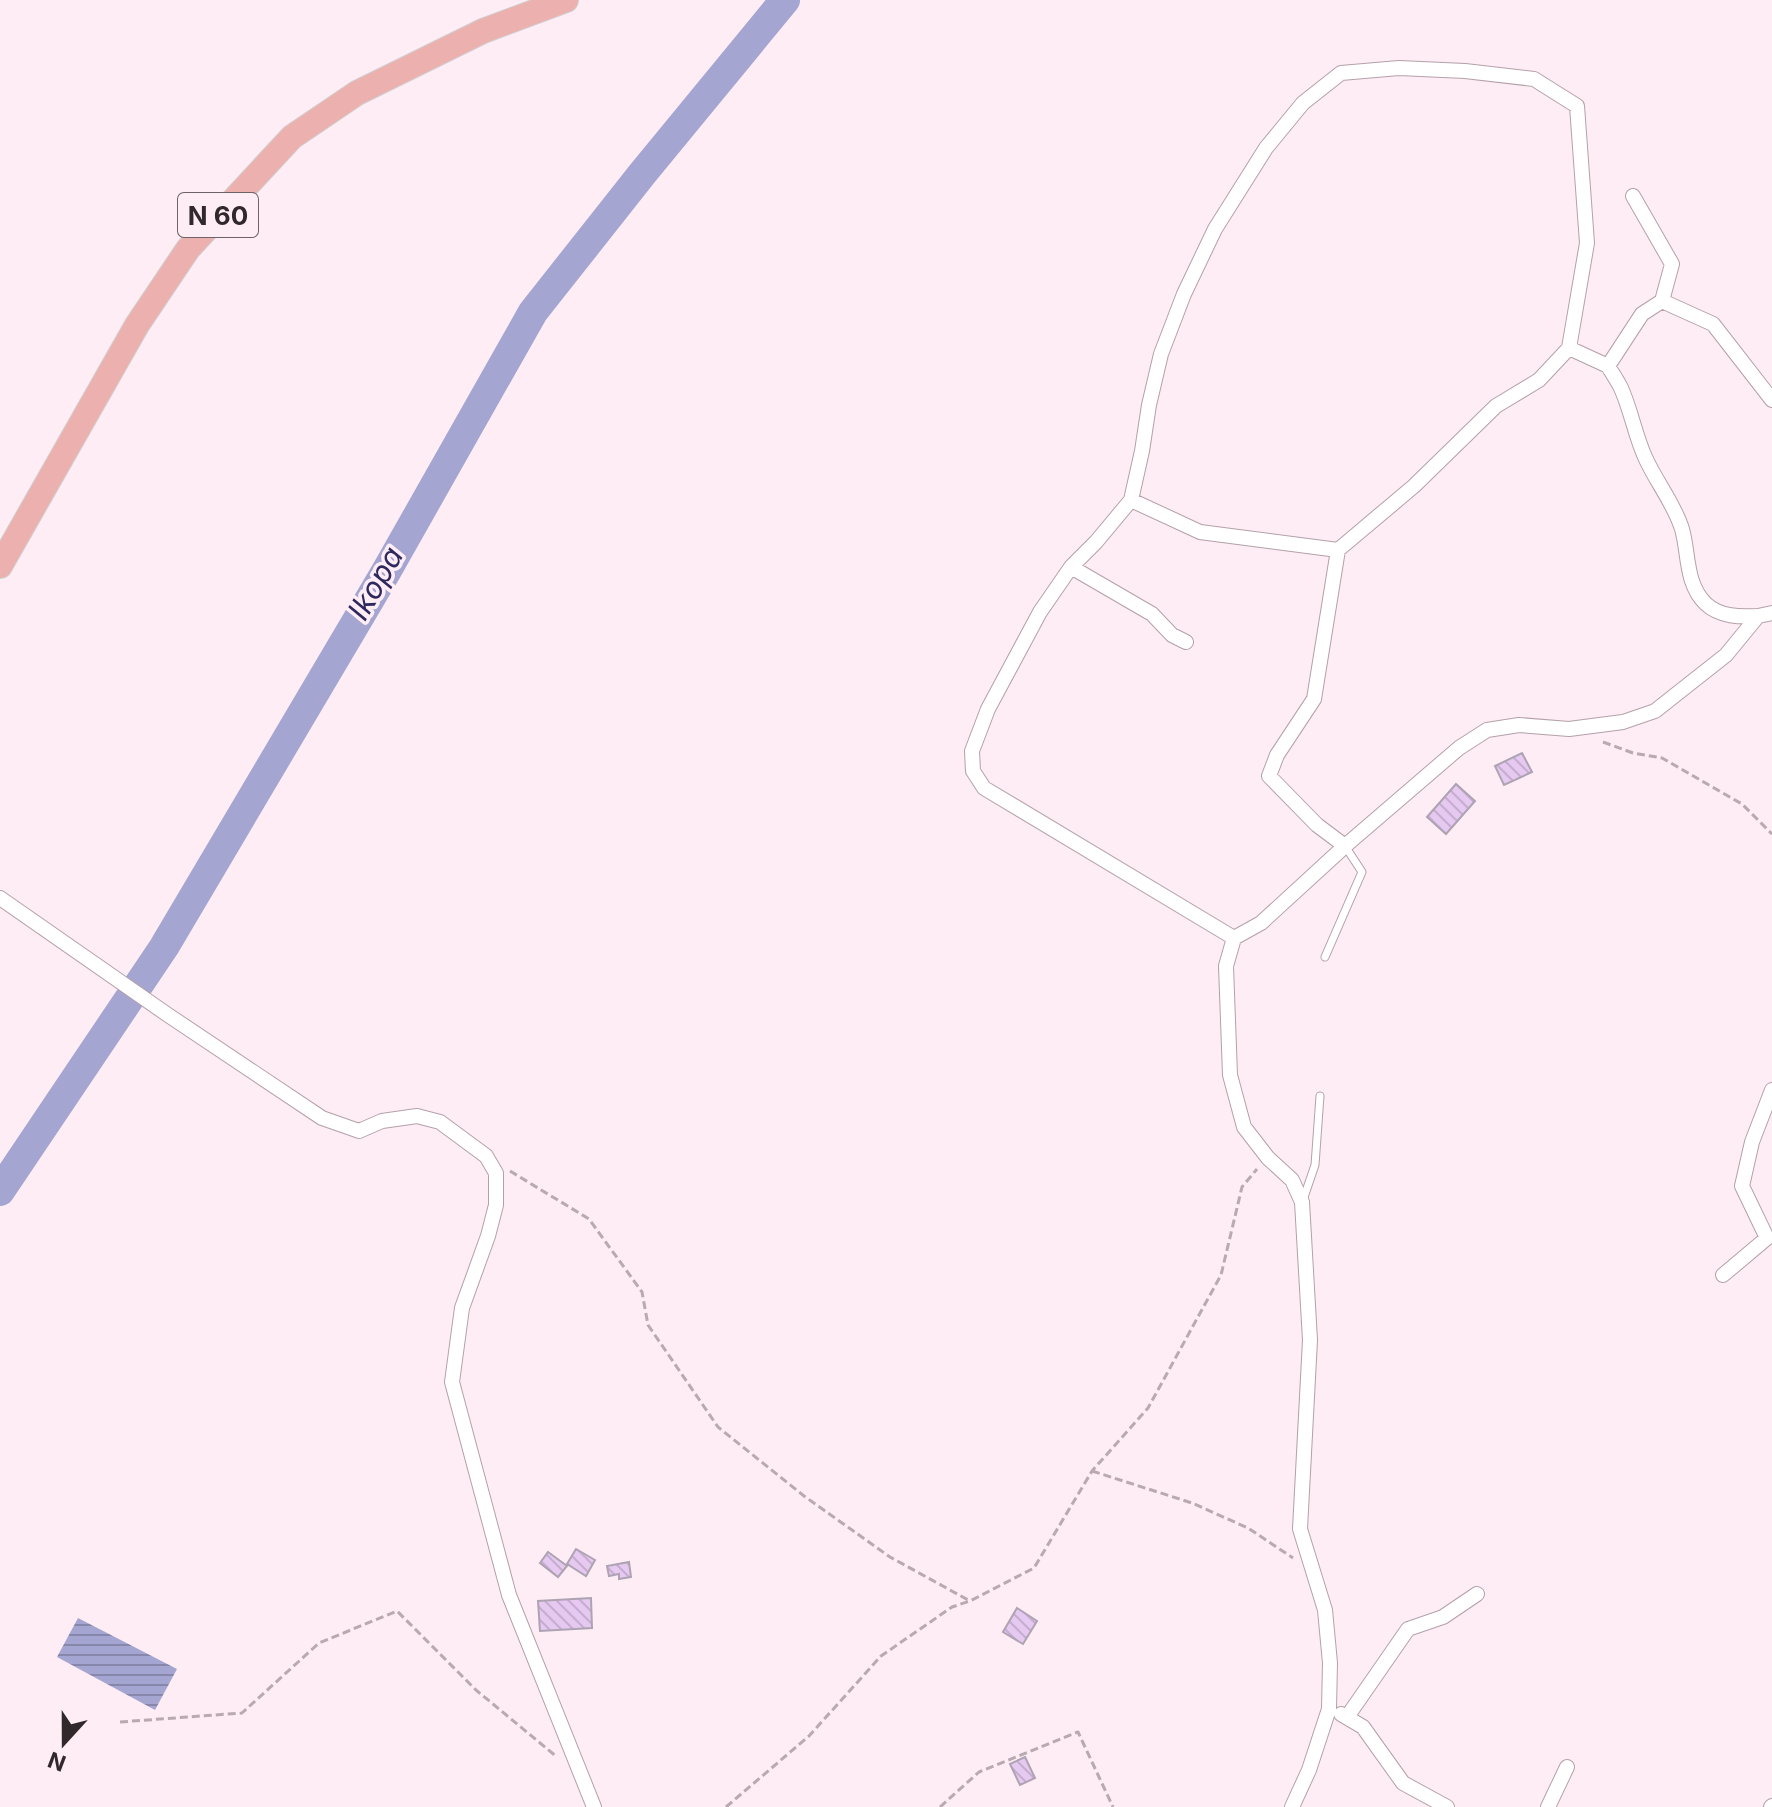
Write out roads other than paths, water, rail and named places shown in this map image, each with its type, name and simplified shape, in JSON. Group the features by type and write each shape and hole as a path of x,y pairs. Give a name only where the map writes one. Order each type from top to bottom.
{"main road":[{"name":"N 60","path":"0,566 137,325 179,261 292,137 357,93 483,31 566,0"}],"street":[{"path":"1234,938 984,788 973,771 972,751 988,709 1040,612 1071,567 1131,500 1161,354 1184,294 1215,229 1266,148 1303,103 1341,73 1399,68 1534,79 1577,106 1587,243 1569,348 1539,380 1496,406 1414,486 1338,550 1314,699 1277,755 1269,776 1317,825 1345,846"},
{"path":"1608,366 1642,314 1662,301 1672,264 1633,196"},
{"path":"1662,301 1713,324 1772,400"},
{"path":"1569,348 1608,366 1621,388 1646,460 1682,529 1688,569 1696,590 1719,613 1739,617 1765,614"},
{"path":"1131,500 1200,532 1338,550"},
{"path":"1071,567 1152,614 1172,635 1186,642"},
{"path":"1292,1807 1309,1770 1329,1709 1330,1663 1325,1610 1300,1529 1310,1340 1302,1202 1292,1180 1268,1158 1244,1127 1230,1075 1226,966 1234,938 1261,923 1459,748 1487,730 1519,725 1569,729 1623,722 1655,711 1726,655 1765,614"},
{"path":"0,898 322,1118 359,1131 382,1121 417,1116 440,1122 486,1156 496,1173 496,1205 462,1308 452,1382 509,1595 594,1807"},
{"path":"1723,1275 1767,1238 1742,1186 1752,1142 1772,1090"},
{"path":"1347,1717 1408,1629 1443,1617 1477,1594"},
{"path":"1329,1709 1363,1727 1403,1783 1447,1807"},
{"path":"1548,1807 1567,1767"}],"lane":[{"path":"1325,957 1362,872 1345,846"},
{"path":"1302,1202 1315,1165 1320,1096"}],"water":[{"path":"78,1618 177,1669 155,1710 57,1657"}],"waterway":[{"name":"Ikopa","path":"0,1191 164,947 387,570 533,312 785,0"}]}
